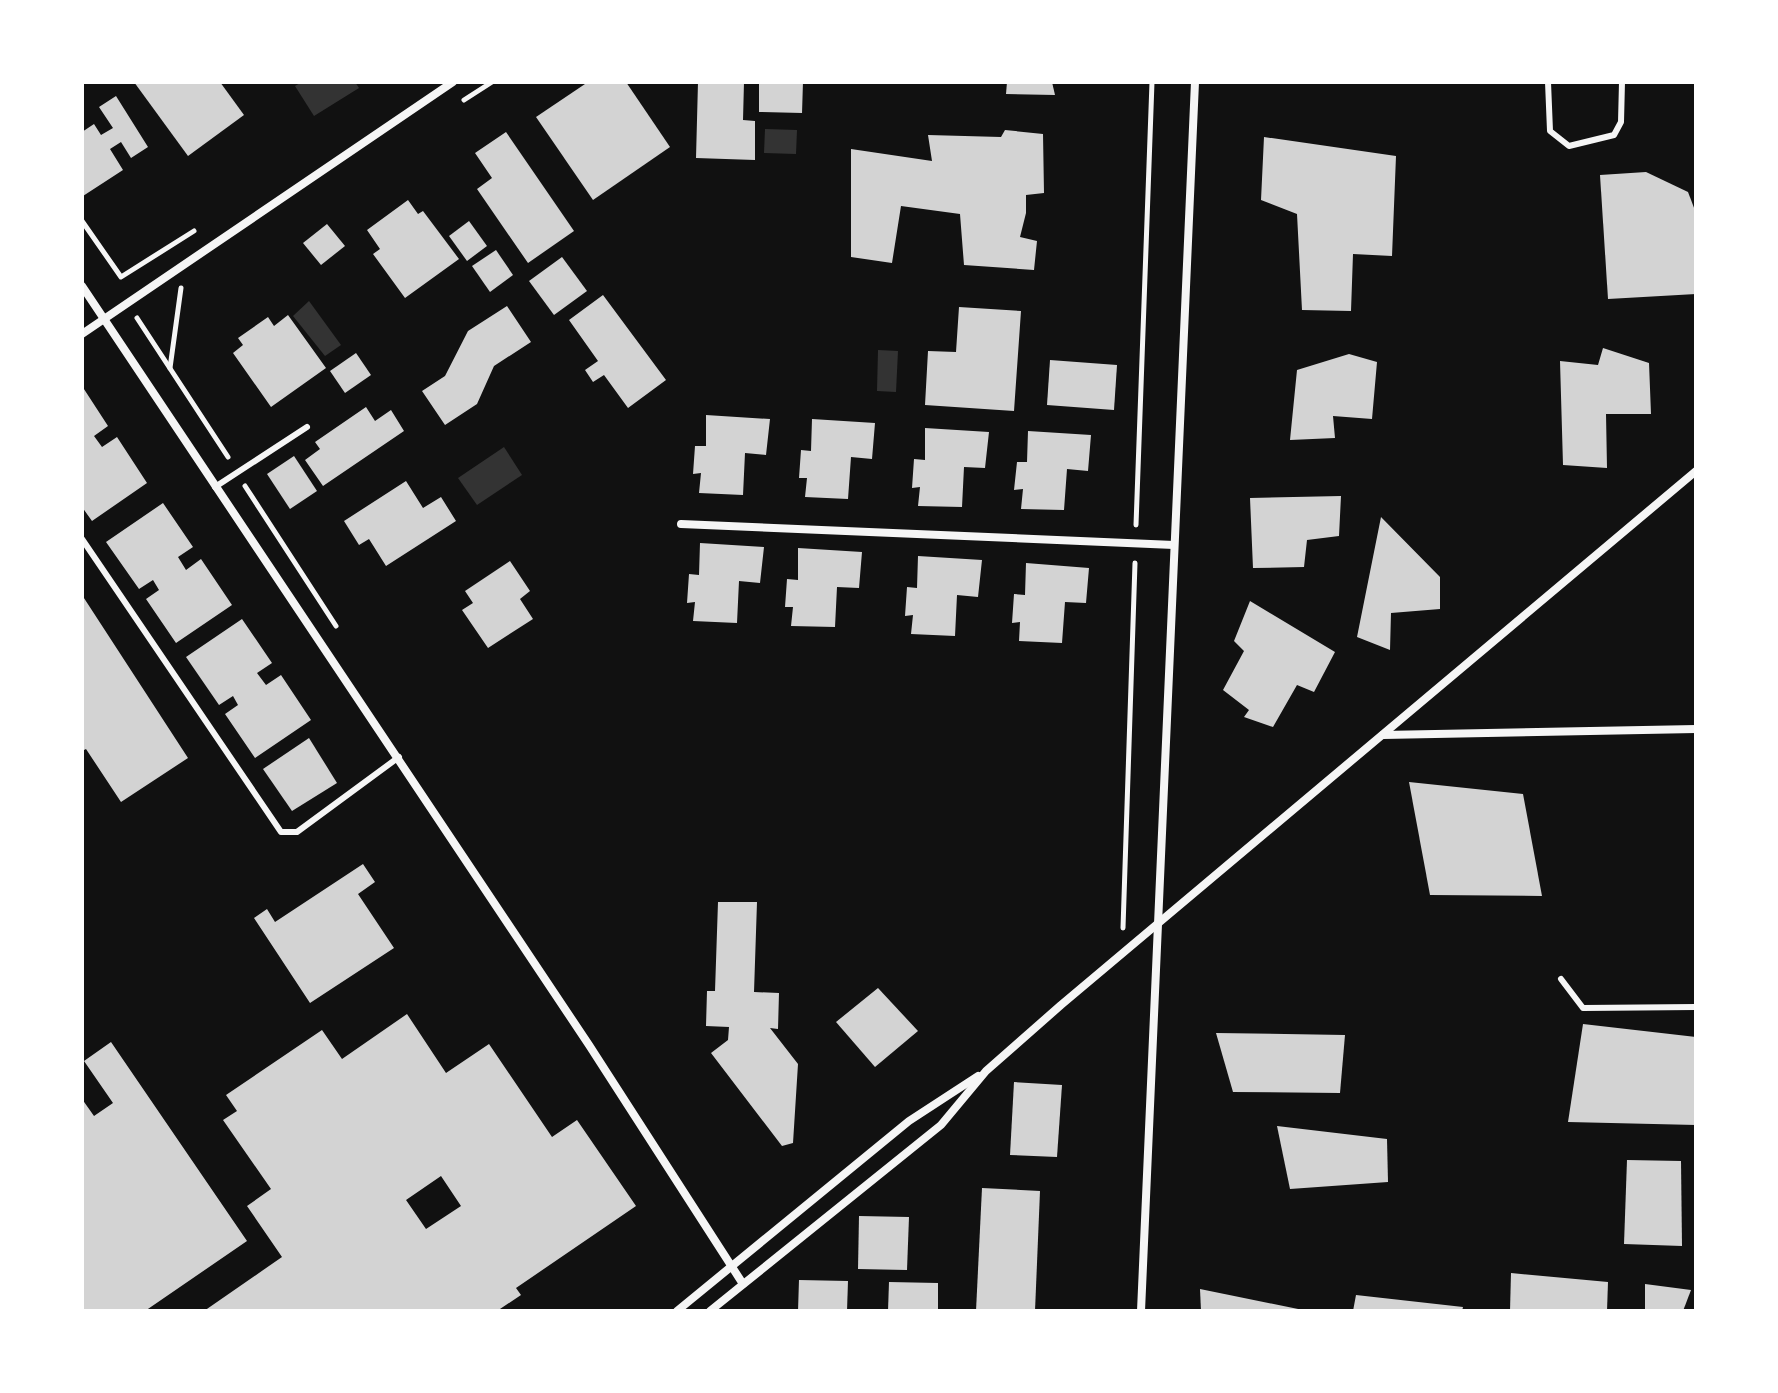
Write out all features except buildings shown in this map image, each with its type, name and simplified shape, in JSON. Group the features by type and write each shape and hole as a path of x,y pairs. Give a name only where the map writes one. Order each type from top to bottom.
{"street":[{"path":"82,334 453,82"},
{"path":"1141,1311 1195,82"},
{"path":"82,286 399,757 743,1284"},
{"path":"677,1311 909,1121 986,1071 1696,471"},
{"path":"681,524 1174,545"},
{"path":"1383,735 1696,729"},
{"path":"710,1311 941,1125 986,1071"}],"lane":[{"path":"1548,82 1550,131 1569,146 1614,135 1621,122 1622,82"},
{"path":"215,487 307,427"},
{"path":"82,539 281,832 297,832 399,757"},
{"path":"1561,979 1583,1008 1696,1007"}],"path":[{"path":"1122,953 1152,82"},
{"path":"82,221 121,277 204,225"},
{"path":"170,368 182,287"}],"shaded area":[{"path":"302,82 355,82 359,88 314,116 295,86"},
{"path":"765,129 797,130 796,154 764,153"},
{"path":"309,301 341,345 325,356 293,316"},
{"path":"878,350 898,351 896,392 877,391"},
{"path":"504,447 522,475 477,505 458,478"}]}
